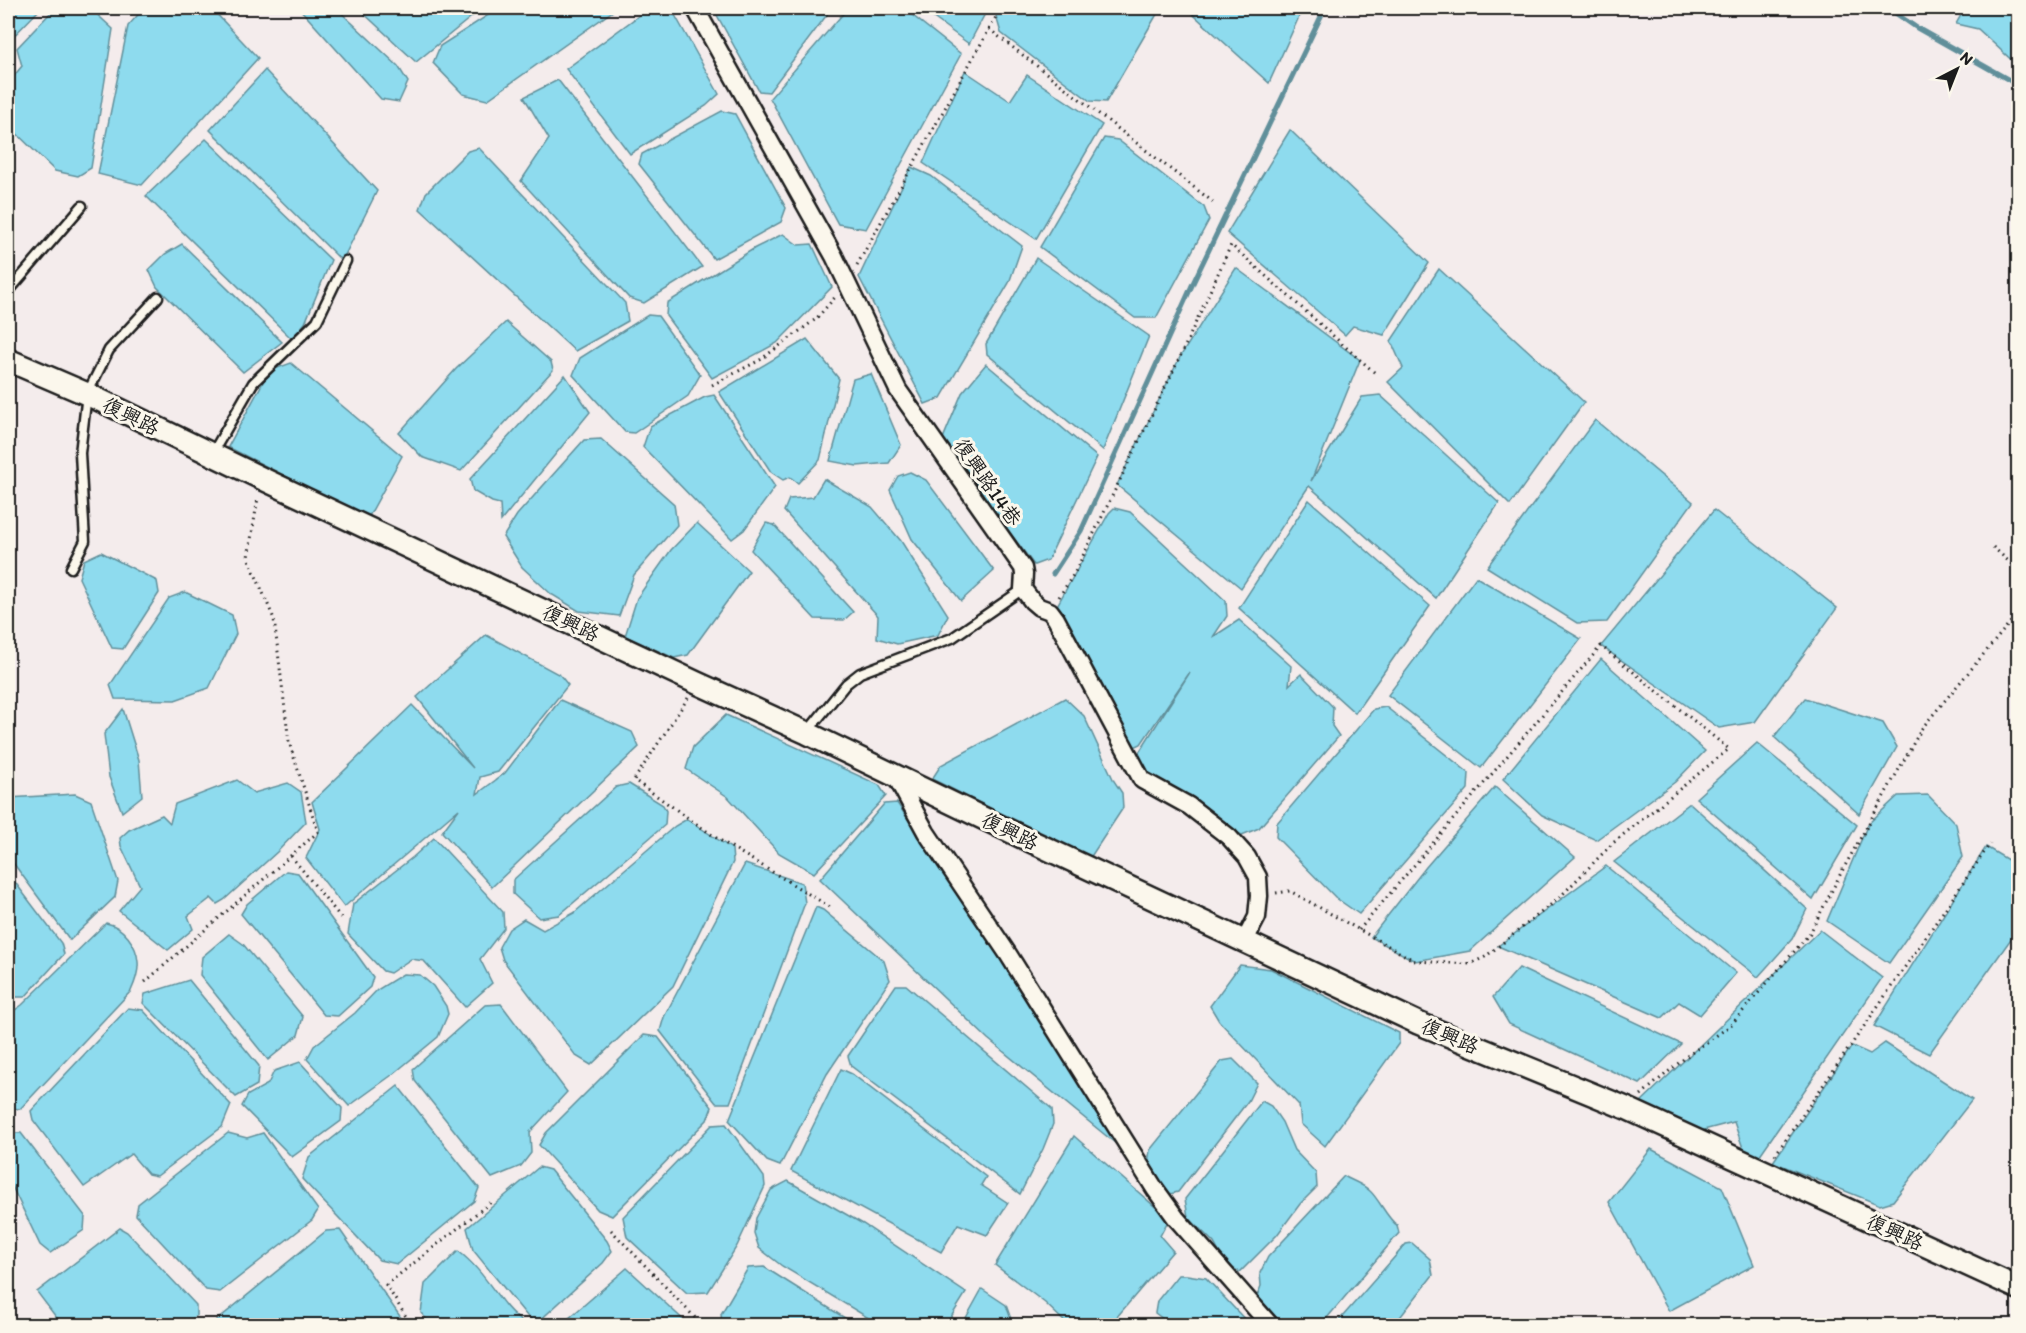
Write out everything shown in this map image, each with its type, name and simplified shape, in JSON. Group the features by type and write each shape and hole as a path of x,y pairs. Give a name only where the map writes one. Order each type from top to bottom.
{"street":[{"name":"復興路14巷","path":"695,8 834,256 898,390 1023,568 1023,589"},
{"name":"復興路","path":"8,360 87,394 1418,1023 1626,1108 2019,1288"},
{"path":"1023,589 1032,602 1050,611 1056,619 1142,780 1189,806 1229,837 1247,857 1258,877 1259,896 1257,917 1245,940"},
{"path":"895,775 926,831 1008,954 1155,1189 1176,1218 1271,1326"}],"lane":[{"path":"8,292 82,206"},
{"path":"212,455 253,383 317,321 346,261"},
{"path":"70,568 85,542 80,453 87,394 109,350 158,297"},
{"path":"807,733 846,684 860,673 952,638 1023,589"}],"path":[{"path":"712,385 760,360 816,319 847,283 1001,8"},
{"path":"989,29 1213,202"},
{"path":"1050,611 1075,572 1180,357 1231,245 1375,373"},
{"path":"145,982 318,832 289,742 274,619 249,557 261,478"},
{"path":"1993,547 2019,570"},
{"path":"1626,1108 1687,1056 1730,1026 1810,933 1922,728 2019,613"},
{"path":"1259,896 1290,891 1359,930 1415,961 1470,964 1485,957 1558,899 1613,843 1729,749 1601,646 1359,930"},
{"path":"697,684 634,780 718,839 830,907"},
{"path":"1763,1172 1990,844"},
{"path":"291,856 342,919"},
{"path":"412,1326 386,1285 491,1202"},
{"path":"611,1230 703,1326"}],"water":[{"path":"8,8 41,8 8,42"},
{"path":"55,8 90,8 113,29 91,168 78,176 55,171 8,125 8,83 22,66 17,48"},
{"path":"144,8 211,8 258,58 142,185 98,174 128,26"},
{"path":"299,8 336,8 398,66 408,82 399,102 381,99"},
{"path":"358,8 480,8 481,9 416,62"},
{"path":"499,8 617,8 487,100 463,94 433,63 440,46"},
{"path":"671,8 719,94 706,106 630,154 566,69 648,9"},
{"path":"713,8 832,8 769,92 759,91"},
{"path":"848,8 903,8 961,54 866,229 838,224 770,98"},
{"path":"920,8 988,8 969,44"},
{"path":"1002,8 1160,9 1106,102 1090,101 1001,33 996,16"},
{"path":"1186,8 1303,8 1269,83"},
{"path":"1965,8 2018,8 2018,66 1978,29 1956,24"},
{"path":"265,70 377,191 342,261 210,130"},
{"path":"965,71 1010,101 1027,75 1102,125 1036,239 923,163"},
{"path":"558,80 702,267 644,303 629,298 521,181 549,139 524,97"},
{"path":"722,111 735,114 786,208 781,222 714,259 639,164 642,154"},
{"path":"1290,130 1429,263 1384,335 1353,326 1345,335 1227,233"},
{"path":"1104,138 1118,140 1204,207 1209,220 1156,318 1135,318 1040,247"},
{"path":"206,139 331,260 305,323 292,339 146,196"},
{"path":"479,148 625,303 628,321 575,351 420,209 426,193 468,151"},
{"path":"911,167 931,176 1022,246 1009,283 941,398 925,404 859,277"},
{"path":"783,234 798,245 812,244 832,287 777,343 712,378 666,316 667,303 755,248"},
{"path":"182,244 282,342 243,372 157,287 149,270 165,254"},
{"path":"1036,258 1149,336 1103,450 987,354 986,344"},
{"path":"1236,268 1360,360 1311,481 1362,397 1380,395 1499,503 1436,598 1309,486 1241,588 1117,485 1180,357"},
{"path":"1439,269 1584,402 1510,505 1388,382 1403,368 1391,341"},
{"path":"648,315 658,316 700,375 688,396 634,433 625,432 573,375 580,358"},
{"path":"506,322 551,362 553,370 461,471 422,457 399,433 456,369"},
{"path":"807,339 839,379 820,460 798,483 790,477 783,480 771,472 719,392"},
{"path":"291,363 402,456 368,518 228,447 269,371"},
{"path":"986,364 1097,457 1048,560 1034,565 942,441 962,393"},
{"path":"871,374 901,445 889,463 857,466 830,461 853,379"},
{"path":"565,375 590,412 501,521 500,504 473,491 470,479"},
{"path":"714,395 775,487 744,530 732,539 643,447 650,426 705,397"},
{"path":"1595,420 1693,502 1607,622 1577,623 1487,567"},
{"path":"601,439 674,504 677,525 634,575 619,616 579,611 551,594 522,567 503,537 517,515 584,440"},
{"path":"910,472 926,480 994,571 961,601 912,539 890,490 898,476"},
{"path":"824,479 872,507 901,541 948,615 938,635 897,644 877,638 878,616 784,511 789,499 813,497"},
{"path":"1309,500 1430,606 1355,713 1239,608"},
{"path":"1114,508 1130,512 1226,601 1227,616 1213,637 1239,620 1291,666 1289,685 1301,674 1333,707 1332,726 1339,736 1259,828 1242,835 1225,827 1190,795 1187,798 1147,777 1136,757 1190,672 1141,744 1130,749 1054,611 1109,513"},
{"path":"1714,510 1837,608 1755,722 1719,728 1601,646"},
{"path":"697,523 749,571 688,655 674,658 625,636 637,598 671,550"},
{"path":"766,523 774,525 853,612 844,620 815,619 751,550"},
{"path":"101,552 157,581 159,593 123,649 112,648 79,578 84,560"},
{"path":"1476,577 1581,639 1481,768 1388,695"},
{"path":"185,592 232,615 236,634 209,688 175,700 115,699 110,685 169,598"},
{"path":"486,635 560,675 568,685 498,772 480,777 477,794 505,773 560,700 632,732 639,747 492,887 442,832 459,809 344,907 306,858 320,829 312,802 412,705 473,768 417,697"},
{"path":"1601,659 1705,751 1675,782 1596,840 1542,815 1503,779"},
{"path":"1065,698 1084,716 1114,781 1122,793 1123,808 1090,858 932,779 941,765"},
{"path":"1805,698 1883,723 1897,747 1859,814 1774,737"},
{"path":"1386,707 1469,773 1468,789 1359,914 1336,898 1276,837 1277,823 1374,709"},
{"path":"123,709 139,760 142,796 122,812 109,777 104,734"},
{"path":"726,715 879,785 886,796 814,873 779,853 728,797 686,769 693,747"},
{"path":"1757,743 1857,825 1813,900 1696,798"},
{"path":"237,780 254,793 288,783 301,792 306,822 224,900 217,904 211,898 188,916 193,929 168,950 119,911 140,886 121,846 120,838 129,830 162,815 170,823 175,804"},
{"path":"629,784 663,805 666,811 665,825 559,915 539,918 513,894 513,880 616,787"},
{"path":"1495,787 1575,857 1470,951 1415,961 1371,937 1426,867"},
{"path":"75,794 91,801 118,881 115,897 70,940 8,856 8,798"},
{"path":"1928,795 1956,824 1963,857 1889,963 1827,921 1868,824 1898,796"},
{"path":"897,803 1026,990 1029,1004 1040,1005 1132,1157 988,1039 820,879 884,804"},
{"path":"1690,803 1807,909 1792,939 1758,977 1614,862"},
{"path":"687,819 732,849 733,862 673,986 591,1065 576,1056 503,960 499,947 509,929 524,919 543,930 574,913 675,826"},
{"path":"434,838 503,912 504,928 480,959 492,983 465,1007 424,961 411,959 390,973 383,971 348,934 353,904"},
{"path":"1986,847 2018,866 2018,929 1929,1054 1874,1026"},
{"path":"745,864 802,883 805,903 730,1103 716,1103 660,1031 664,1017"},
{"path":"1606,866 1736,973 1700,1015 1679,1002 1662,1018 1498,946"},
{"path":"286,871 298,873 373,977 370,987 338,1016 324,1015 241,914 247,904"},
{"path":"8,873 61,943 64,954 25,997 8,997"},
{"path":"816,907 823,910 884,961 890,980 827,1074 780,1166 767,1161 729,1120"},
{"path":"106,923 123,932 135,949 138,969 131,991 20,1109 9,1108 8,1015 22,1005"},
{"path":"1820,930 1882,978 1755,1162 1744,1151 1734,1122 1700,1131 1641,1102"},
{"path":"229,934 243,944 303,1017 298,1035 268,1060 200,975 202,957"},
{"path":"1240,965 1271,969 1399,1033 1399,1043 1325,1146 1301,1124 1299,1105 1219,1021 1210,1006"},
{"path":"1519,968 1681,1044 1640,1084 1509,1024 1493,997"},
{"path":"403,974 420,975 433,986 446,1006 448,1014 438,1037 392,1075 349,1106 307,1059 314,1046 355,1013 377,990"},
{"path":"189,980 259,1066 257,1085 236,1097 143,1003 145,994"},
{"path":"896,985 906,985 1052,1109 1053,1124 1020,1194 851,1066 848,1056"},
{"path":"501,1004 567,1092 530,1132 531,1153 521,1166 492,1178 415,1081 413,1069 485,1005"},
{"path":"128,1008 143,1010 231,1105 222,1127 157,1176 148,1174 131,1154 84,1187 33,1120 31,1111"},
{"path":"644,1035 658,1037 712,1107 707,1120 612,1216 598,1210 539,1145 546,1133"},
{"path":"1885,1043 1972,1100 1893,1201 1880,1205 1773,1162 1852,1046 1870,1054"},
{"path":"1233,1059 1257,1083 1248,1101 1178,1192 1170,1194 1148,1163 1150,1150 1222,1061"},
{"path":"300,1062 342,1108 341,1121 292,1157 242,1106 248,1095 268,1084 274,1071"},
{"path":"841,1069 852,1074 986,1177 981,1185 1008,1203 987,1235 958,1224 941,1252 791,1171"},
{"path":"398,1086 479,1188 474,1201 397,1264 379,1260 302,1179 309,1157"},
{"path":"1262,1101 1271,1106 1282,1122 1294,1150 1316,1173 1317,1187 1300,1204 1277,1235 1240,1272 1226,1265 1214,1243 1188,1217 1185,1199"},
{"path":"726,1124 764,1177 765,1186 737,1246 708,1292 687,1293 627,1237 623,1217 712,1125"},
{"path":"21,1133 85,1216 84,1230 50,1253 40,1245 8,1178 8,1134"},
{"path":"228,1133 247,1138 263,1133 318,1210 312,1220 220,1292 206,1290 136,1215 138,1204"},
{"path":"1074,1136 1169,1219 1160,1236 1173,1251 1110,1325 1068,1325 1045,1303 995,1265"},
{"path":"1651,1149 1722,1187 1754,1265 1669,1311 1609,1202"},
{"path":"539,1167 550,1170 607,1241 612,1251 603,1263 537,1323 527,1316 473,1250 467,1228"},
{"path":"1344,1176 1370,1191 1397,1225 1399,1233 1321,1325 1283,1325 1257,1296 1261,1286 1260,1273 1268,1257"},
{"path":"788,1181 863,1224 966,1293 946,1325 880,1325 782,1266 759,1248 754,1233 756,1218 771,1190"},
{"path":"120,1228 127,1232 196,1305 196,1316 184,1325 62,1325 37,1292"},
{"path":"340,1230 406,1325 211,1325 326,1231"},
{"path":"1412,1243 1430,1259 1433,1275 1394,1325 1335,1325 1406,1244"},
{"path":"458,1251 478,1270 507,1308 525,1325 432,1325 421,1313 425,1284"},
{"path":"764,1267 856,1325 722,1325 721,1314 748,1268"},
{"path":"627,1268 689,1325 561,1325"},
{"path":"1178,1275 1206,1278 1250,1325 1171,1325 1155,1313 1157,1301"},
{"path":"982,1289 1006,1305 1011,1319 1006,1325 962,1325"}],"waterway":[{"path":"1053,574 1081,531 1194,281 1325,8"},
{"path":"1888,8 1917,28 2018,85"}]}
